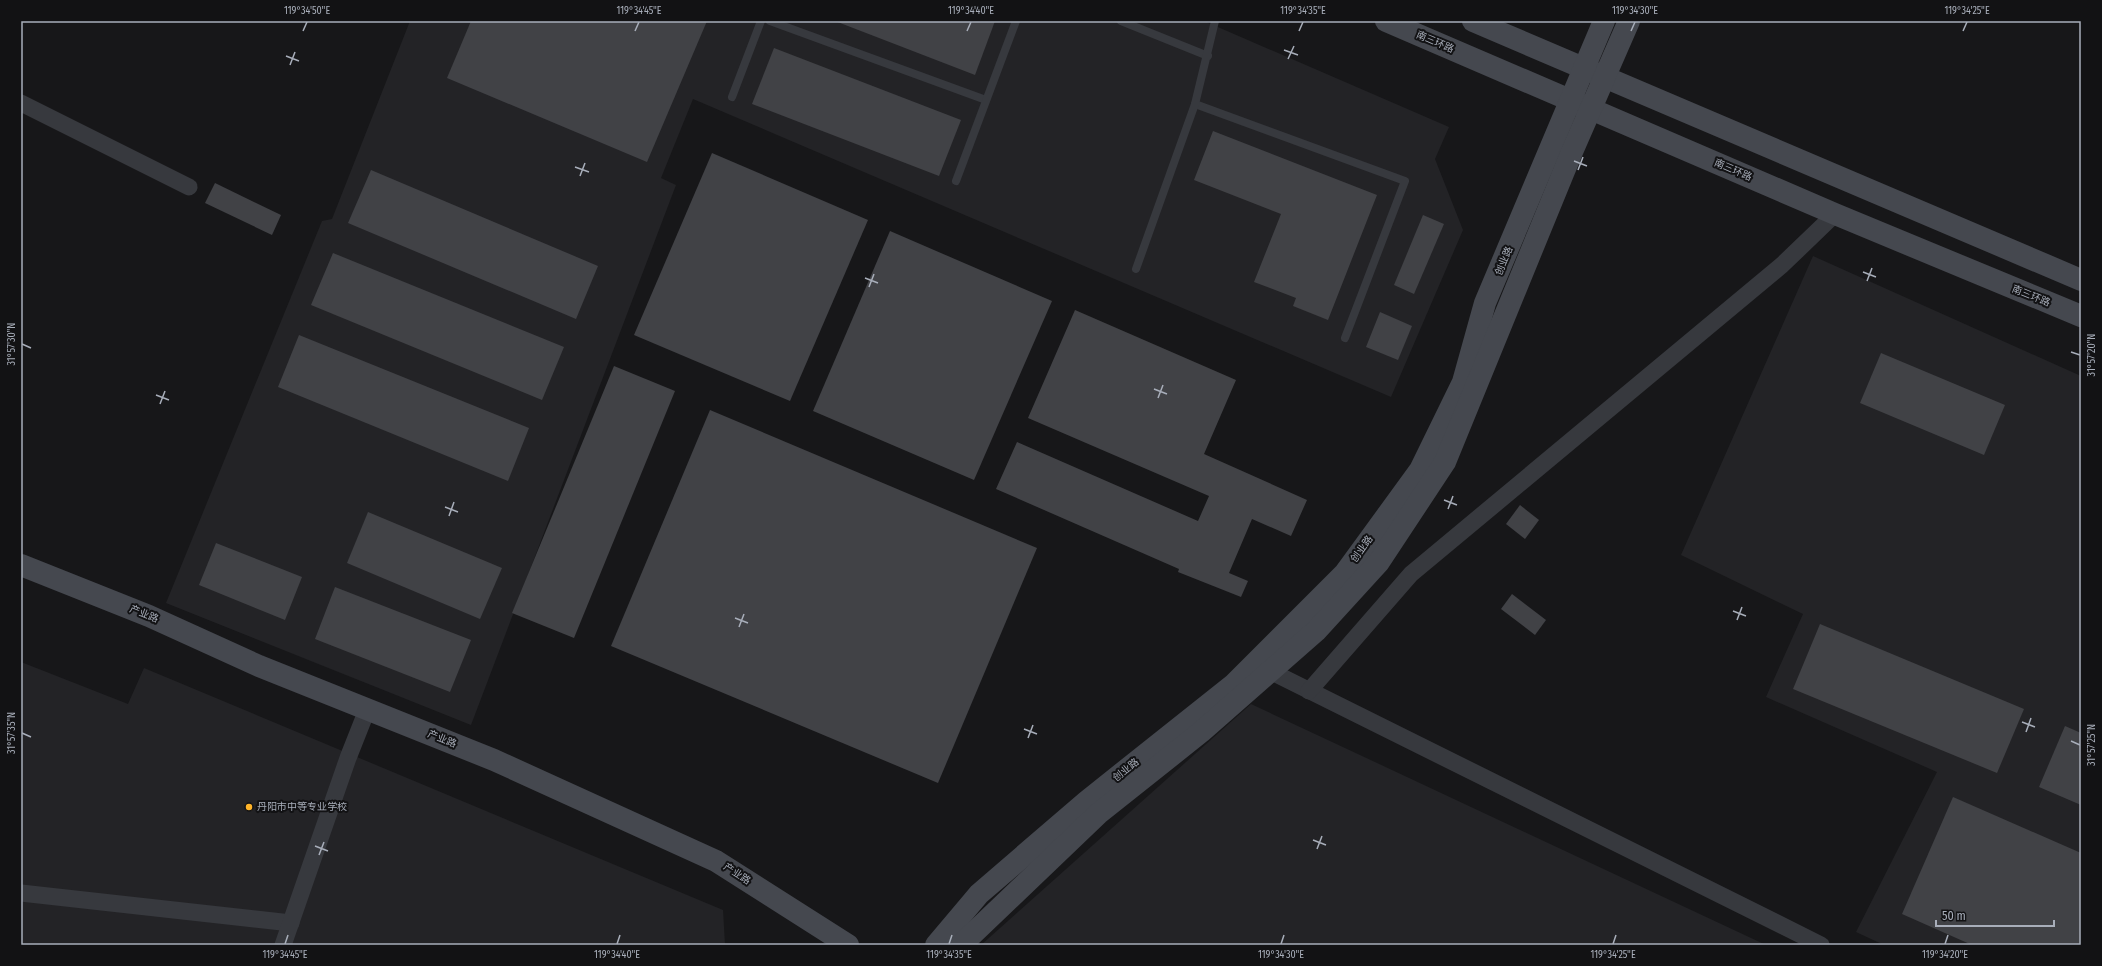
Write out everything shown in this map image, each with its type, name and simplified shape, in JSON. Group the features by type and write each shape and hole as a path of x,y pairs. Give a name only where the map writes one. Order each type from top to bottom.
{"street":[{"name":"南三环路","path":"1386,21 1835,214 2081,316"},
{"path":"1473,21 2081,280"},
{"name":"创业路","path":"936,945 979,894 1087,801 1234,684 1345,573 1420,470 1463,382 1485,303 1604,21"},
{"name":"创业路","path":"961,945 1098,814 1202,732 1316,632 1378,562 1445,462 1590,109 1629,21"},
{"path":"21,103 189,187"},
{"path":"1309,691 1411,574 1782,264 1835,214"},
{"name":"产业路","path":"21,565 149,616 259,666 494,760 716,861 848,945"},
{"path":"1270,672 1821,945"},
{"path":"282,945 348,758 368,710"},
{"path":"21,893 291,923"}],"lane":[{"path":"732,97 761,21"},
{"path":"770,21 986,100"},
{"path":"956,181 1016,21"},
{"path":"1121,21 1208,56"},
{"path":"1136,269 1196,104 1215,21"},
{"path":"1196,104 1405,181 1345,338"}],"shaded area":[{"path":"410,21 1204,21 1449,127 1435,159 1463,230 1391,397 693,99 661,178 676,185 471,725 166,603 322,221 332,219"},
{"path":"1813,256 2081,376 2081,945 1884,945 1856,932 1937,772 1766,697 1803,614 1681,555"},
{"name":"丹阳市中等专业学校","path":"21,662 128,704 144,668 723,910 725,945 21,945"},
{"path":"1251,704 1766,945 981,945"}],"building":[{"path":"471,21 707,21 647,162 447,78"},
{"path":"835,21 995,21 975,75"},
{"path":"774,48 961,120 939,176 752,104"},
{"path":"1213,131 1377,195 1328,320 1293,306 1296,298 1254,282 1281,214 1194,180"},
{"path":"712,153 868,220 790,401 634,335"},
{"path":"371,170 598,266 576,319 348,223"},
{"path":"215,183 281,215 272,235 205,203"},
{"path":"1423,215 1444,224 1414,294 1394,285"},
{"path":"890,231 1052,301 974,480 813,411"},
{"path":"333,253 564,347 542,400 311,305"},
{"path":"1075,310 1236,380 1204,454 1307,500 1291,536 1252,519 1229,573 1248,581 1241,597 1178,572 1179,569 996,489 1017,442 1198,521 1209,496 1028,418"},
{"path":"1380,312 1412,326 1398,360 1366,347"},
{"path":"299,335 529,428 508,481 278,387"},
{"path":"1881,353 2005,405 1984,455 1860,403"},
{"path":"614,366 675,391 574,638 512,613"},
{"path":"710,410 1037,548 938,783 611,646"},
{"path":"1520,505 1539,520 1525,539 1506,524"},
{"path":"368,512 502,568 480,619 347,563"},
{"path":"216,543 302,577 285,620 199,585"},
{"path":"335,587 471,640 450,692 315,639"},
{"path":"1512,594 1546,620 1535,635 1501,609"},
{"path":"1820,624 2024,709 1997,773 1793,689"},
{"path":"2065,726 2081,733 2081,805 2039,787"},
{"path":"1953,797 2081,853 2081,945 1972,945 1902,914"}],"place":[{"name":"丹阳市中等专业学校","path":"249,807"}]}
